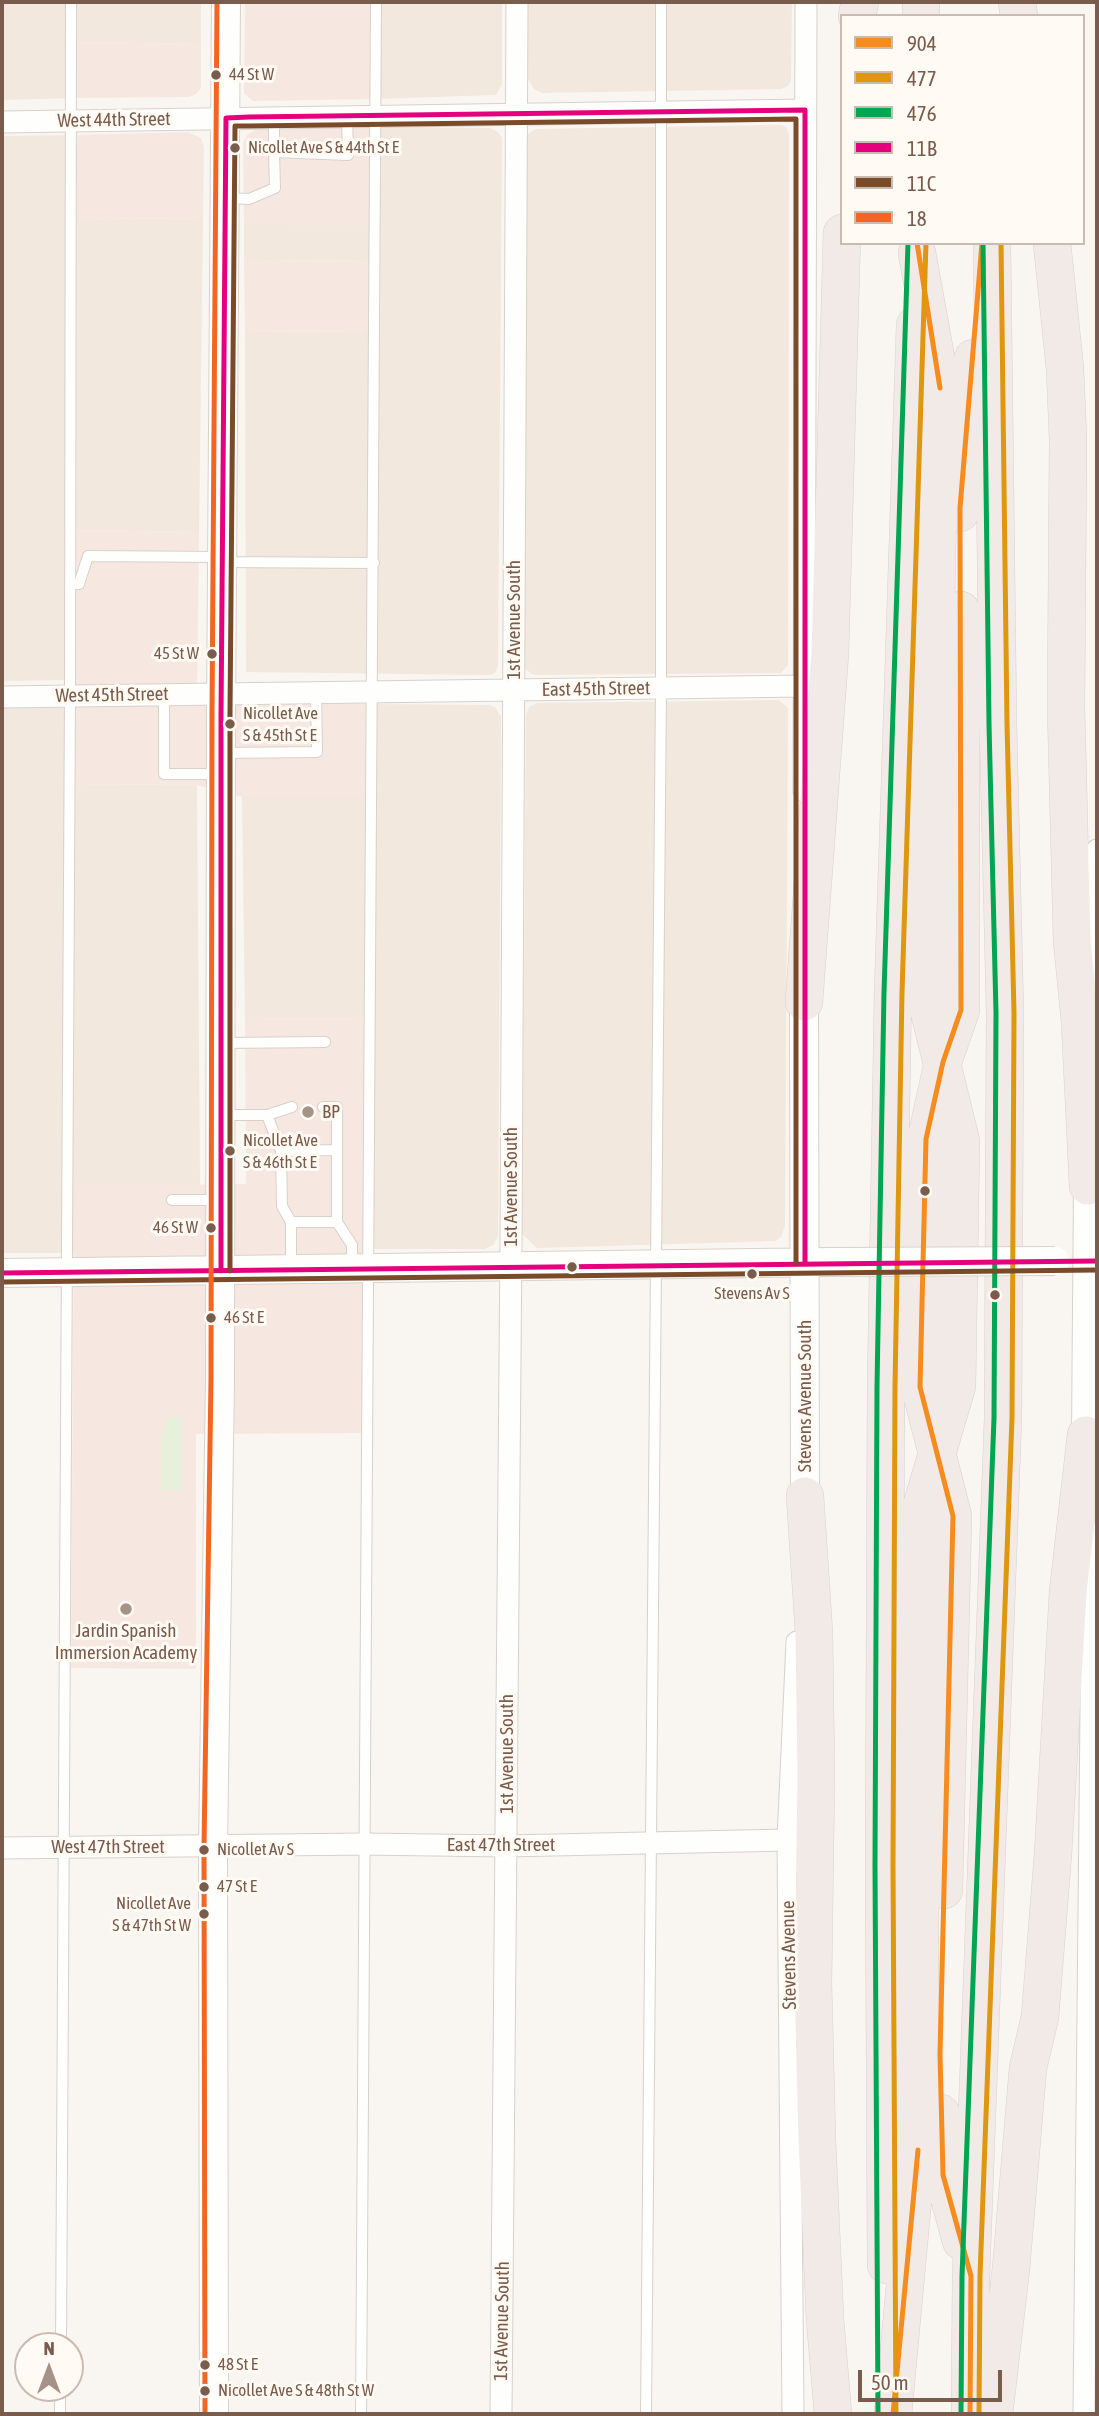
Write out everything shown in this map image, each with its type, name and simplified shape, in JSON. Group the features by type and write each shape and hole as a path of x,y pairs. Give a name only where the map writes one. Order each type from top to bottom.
{"highway":[{"path":"803,1002 830,653 842,245"},
{"path":"943,1062 961,1010 960,508 982,245"},
{"path":"970,2414 971,2276 1003,1404 1004,1013 992,245"},
{"path":"1052,245 1065,369 1068,440 1066,707 1072,941 1080,1022 1087,1186"},
{"path":"893,2414 921,2113 917,1521 957,1386 961,1141 929,1011 940,380 917,248"},
{"path":"887,2414 884,1879 886,1373 892,992 917,248"},
{"path":"994,2414 1011,2269 1028,2068 1040,2017 1053,1854 1068,1592 1086,1435"},
{"path":"937,1459 953,1516 940,2054 943,2175 971,2276"},
{"path":"805,1496 814,1633 816,1776 813,1983 817,2139 824,2305 833,2414"}],"main road":[{"path":"214,2414 214,1847 221,1271 221,694 226,2"},
{"name":"Stevens Avenue South","path":"803,1002 818,1263 805,1496"},
{"path":"1086,1435 1093,1261 1087,1186"},
{"path":"2,1273 1093,1261"}],"street":[{"name":"1st Avenue South","path":"501,2414 511,1267 517,2"},
{"path":"803,1002 806,2"},
{"name":"West 44th Street","path":"2,122 805,110"},
{"name":"East 45th Street","path":"221,694 803,686"},
{"name":"West 45th Street","path":"2,697 221,694"},
{"path":"1087,1186 1097,850"},
{"path":"1086,1435 1092,1604 1093,1836 1088,2412"},
{"name":"Stevens Avenue","path":"793,2414 788,1840 805,1496"},
{"name":"East 47th Street","path":"214,1847 365,1844 506,1846 788,1840"},
{"name":"West 47th Street","path":"2,1848 214,1847"}],"lane":[{"path":"61,2332 71,2"},
{"path":"361,2414 365,1844 360,1269 373,691 376,2"},
{"path":"646,2414 661,688 662,2"},
{"path":"274,152 348,155 347,116"},
{"path":"225,198 249,199 275,188 274,117"},
{"path":"70,584 79,584 88,556 374,563"},
{"path":"164,694 164,774 221,763 317,752 316,692"},
{"path":"222,1043 325,1042"},
{"path":"222,1115 267,1115 292,1107"},
{"path":"323,1107 337,1107 337,1222 352,1245 360,1269"},
{"path":"267,1115 281,1151 282,1206 291,1222 291,1270"},
{"path":"281,1151 337,1150"},
{"path":"172,1200 221,1200"},
{"path":"291,1222 337,1222"}],"shaded area":[{"path":"2,2 201,2 201,44 77,42 77,98 2,100"},
{"path":"245,2 371,2 372,99 253,101 244,93"},
{"path":"371,2 502,2 502,84 496,95 372,99"},
{"path":"527,2 792,2 791,81 781,89 542,93 534,89 527,77"},
{"path":"77,42 201,44 201,88 189,97 77,98"},
{"path":"371,127 490,128 502,138 498,666 495,673 490,675 246,672 245,332 372,331 372,260 244,261 244,224 373,224"},
{"path":"371,127 374,225 244,224 243,143 247,135 255,130"},
{"path":"786,127 789,134 788,665 781,673 534,675 526,670 522,660 528,134 536,129"},
{"path":"188,132 201,138 204,147 203,219 72,218 73,135"},
{"path":"73,135 73,218 203,219 199,532 71,530 67,680 2,681 2,136"},
{"path":"372,260 372,331 245,332 244,261"},
{"path":"71,530 199,532 197,704 370,704 372,797 243,797 197,785 68,784"},
{"path":"779,700 788,708 785,1226 781,1237 776,1241 537,1248 522,1234 526,715 529,707 537,703"},
{"path":"370,704 489,705 495,707 501,717 498,1237 493,1245 485,1249 365,1249 362,1018 245,1019 242,797 371,796"},
{"path":"2,707 67,708 68,784 197,785 200,1185 75,1186 74,1253 2,1253"},
{"path":"363,1018 364,1433 196,1434 196,1669 71,1668 74,1186 246,1184 245,1019"}],"green space":[{"path":"166,1417 182,1417 182,1490 161,1490 161,1432 165,1432"}],"transit line":[{"name":"18","path":"205,2414 204,1847 211,1379 217,2"},
{"name":"11B","path":"221,1271 221,714 226,118 249,117 805,110 805,1263"},
{"name":"11C","path":"230,1271 230,714 235,126 796,119 796,1263"},
{"name":"476","path":"878,2414 875,1865 877,1386 884,992 908,245"},
{"name":"904","path":"917,245 940,388"},
{"name":"477","path":"896,2414 893,1865 895,1386 902,992 926,245"},
{"name":"904","path":"970,2414 971,2276 943,2175 940,2054 953,1516 920,1387 926,1139 943,1062 961,1010 960,508 982,245"},
{"name":"476","path":"961,2414 962,2276 994,1418 996,1013 989,724 983,245"},
{"name":"477","path":"979,2414 980,2276 1012,1418 1014,1013 1007,724 1001,245"},
{"name":"11B","path":"2,1273 1097,1261"},
{"name":"11C","path":"2,1282 1097,1270"},
{"name":"904","path":"893,2414 918,2150"}],"place":[{"name":"44 St W","path":"216,75"},
{"name":"Nicollet Ave S & 44th St E","path":"235,148"},
{"name":"45 St W","path":"212,654"},
{"name":"Nicollet Ave S & 45th St E","path":"230,724"},
{"name":"BP","path":"308,1112"},
{"name":"Nicollet Ave S & 46th St E","path":"230,1151"},
{"name":"46 St W","path":"211,1228"},
{"name":"Stevens Av S","path":"752,1274"},
{"name":"46 St E","path":"211,1318"},
{"name":"Jardin Spanish Immersion Academy","path":"126,1609"},
{"name":"Nicollet Av S","path":"204,1850"},
{"name":"47 St E","path":"204,1887"},
{"name":"Nicollet Ave S & 47th St W","path":"204,1914"},
{"name":"48 St E","path":"205,2365"},
{"name":"Nicollet Ave S & 48th St W","path":"205,2391"}]}
